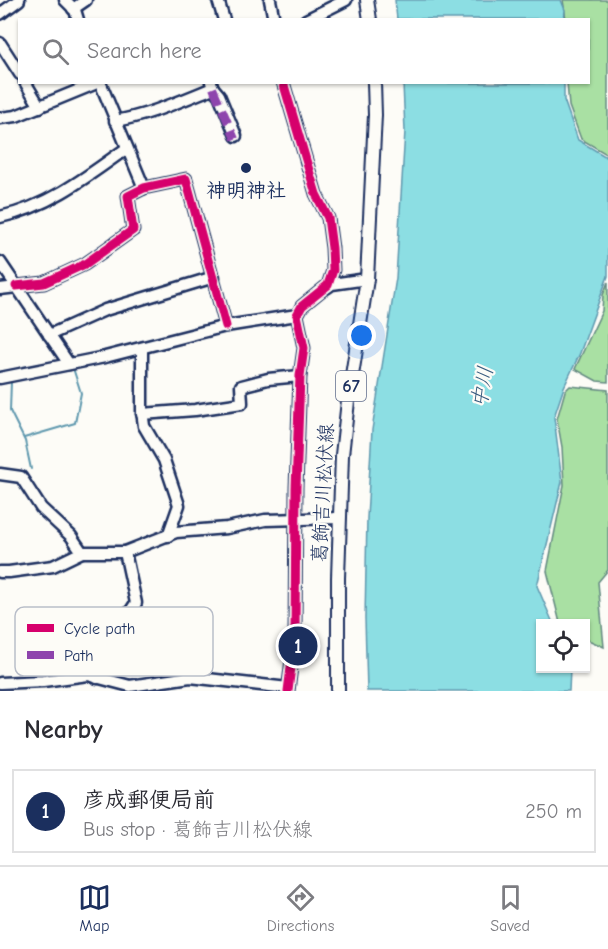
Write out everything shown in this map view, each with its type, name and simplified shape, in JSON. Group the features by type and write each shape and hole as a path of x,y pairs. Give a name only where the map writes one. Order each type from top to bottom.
{"main road":[{"path":"368,0 370,18"},
{"name":"葛飾吉川松伏線","path":"338,691 342,455 368,279 375,115 374,84"}],"street":[{"path":"0,14 19,0"},
{"path":"64,0 73,9 77,18"},
{"path":"73,9 86,0"},
{"path":"219,0 224,18"},
{"path":"270,0 274,18"},
{"path":"310,18 346,0"},
{"path":"0,43 18,71"},
{"path":"26,84 40,107"},
{"path":"0,118 16,116 94,84"},
{"path":"100,84 144,188"},
{"path":"284,84 316,194 329,224 333,270 326,288"},
{"path":"115,121 142,116 212,85 219,95 236,136"},
{"path":"0,217 20,212 69,190 127,147"},
{"path":"0,289 44,283 85,264 133,230 128,196 144,188 186,179 226,326"},
{"path":"0,262 69,364"},
{"path":"49,335 105,310 214,277"},
{"path":"91,676 130,686 190,677 288,689 295,636 295,518 300,376 304,348 297,315 302,306 326,288 368,279"},
{"path":"0,378 142,348 226,326 297,315"},
{"path":"142,348 144,426 161,453 179,504 168,536"},
{"path":"142,414 195,410 242,403 241,387 268,379 300,376"},
{"path":"0,474 24,479 41,508 70,536 82,552"},
{"path":"0,572 53,566 82,552 125,552 176,532 227,528 254,522 295,518 340,518"},
{"path":"125,552 136,603 133,607"},
{"path":"0,683 80,676"}],"green space":[{"path":"563,0 608,0 608,155 581,139 569,106 567,84 590,84 590,18 566,18"},
{"path":"608,282 608,382 597,381 575,369 602,311 603,295"},
{"path":"570,386 608,390 608,570 598,582 604,647 590,641 590,619 559,619 547,571 564,485 562,447 557,419 565,391"}],"water":[{"path":"395,0 561,0 565,10 564,18 397,18"},
{"name":"中川","path":"403,84 564,84 564,100 578,140 608,158 608,276 554,417 562,482 537,586 551,619 536,619 536,673 570,673 569,691 367,691 365,618 372,430 396,278 405,131"}],"waterway":[{"path":"24,438 75,423 81,393 73,368"},
{"path":"11,381 10,411 25,441 31,469"}],"marked path":[{"path":"213,88 235,139"}],"cycle path":[{"path":"284,84 316,194 328,218 333,270 328,285 302,306 297,315 304,348 300,376 296,488 295,636 288,691"},
{"path":"16,286 44,283 85,264 133,230 128,196 144,188 186,179 226,326"}],"place":[{"name":"神明神社","path":"246,168"},
{"name":"彦成郵便局前","path":"298,646"}]}
